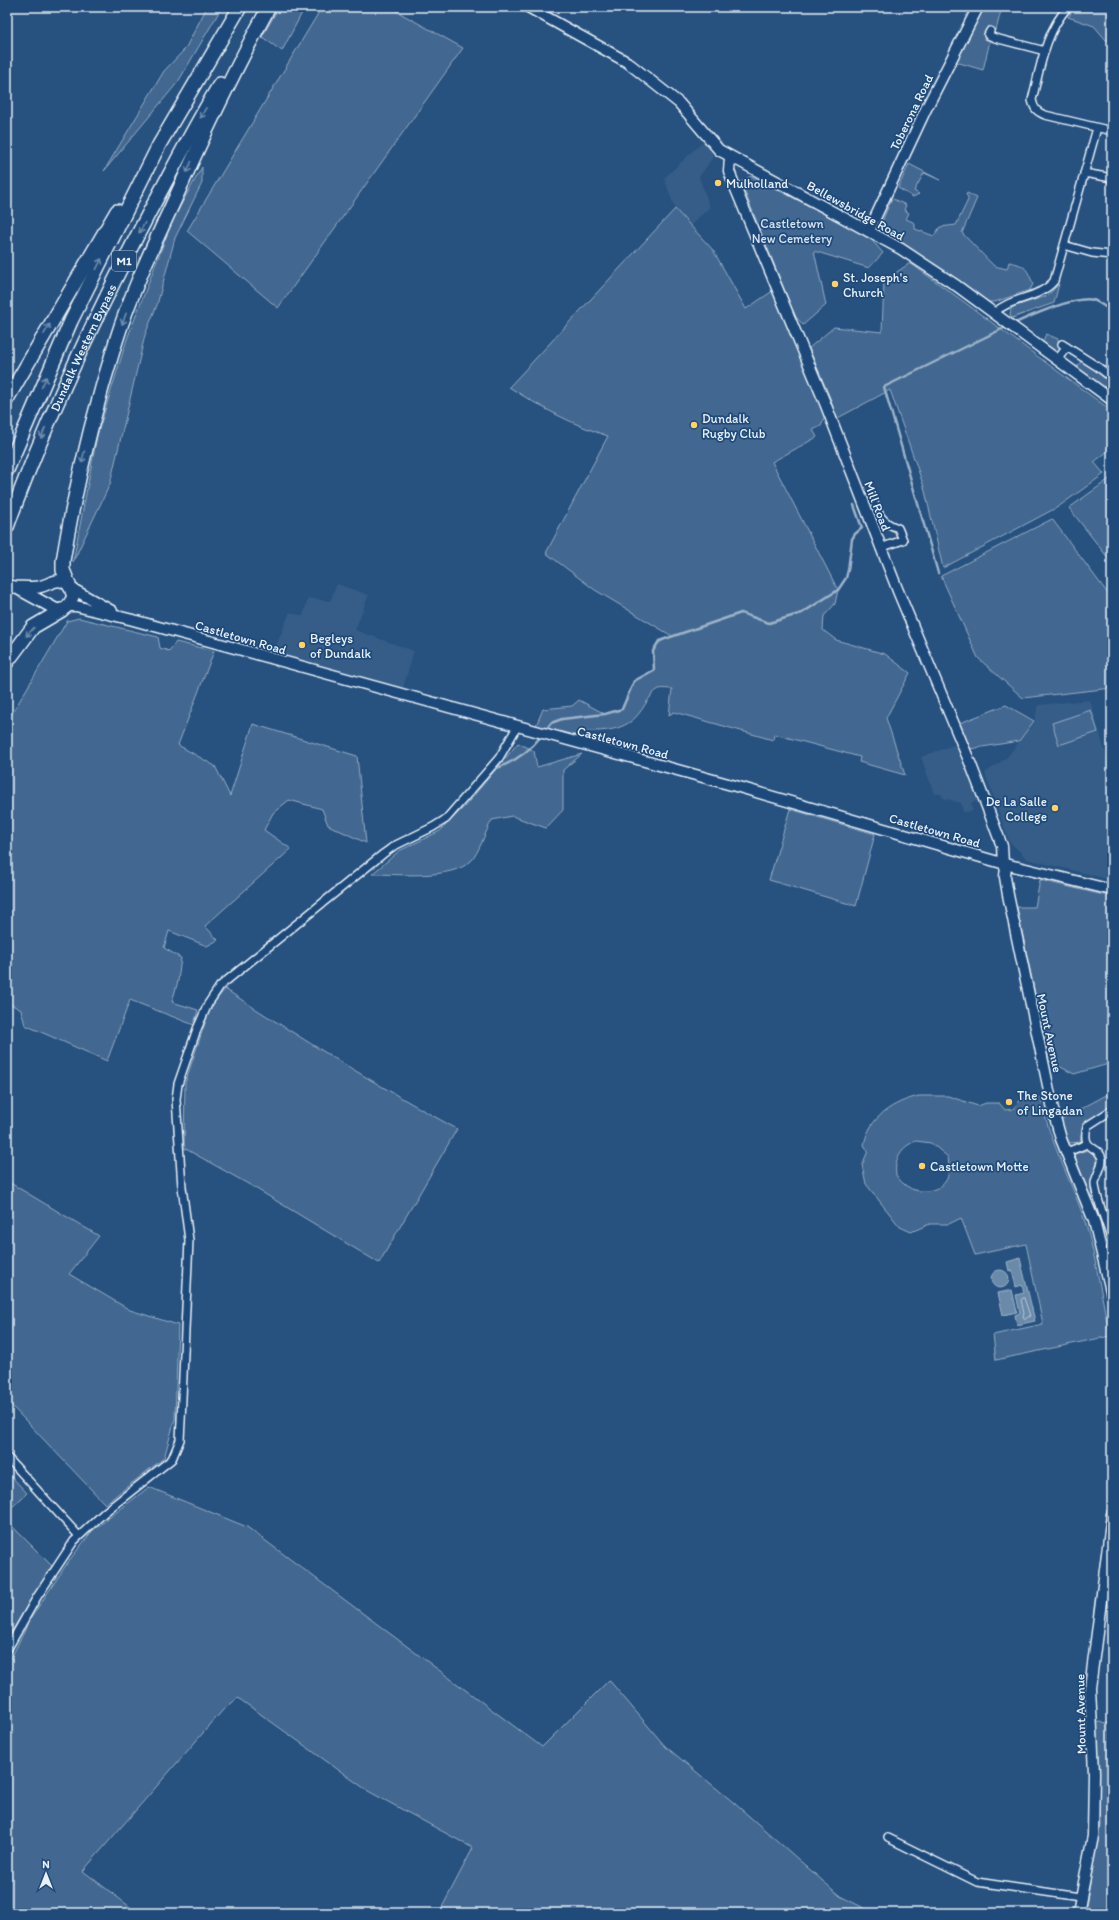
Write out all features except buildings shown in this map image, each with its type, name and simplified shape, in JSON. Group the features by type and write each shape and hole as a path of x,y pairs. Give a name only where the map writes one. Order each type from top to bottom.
{"highway":[{"path":"7,400 234,7"},
{"name":"Dundalk Western Bypass","path":"7,470 71,321 155,152 240,7"},
{"name":"Dundalk Western Bypass","path":"7,526 45,428 112,284 200,118 265,7"},
{"path":"70,587 63,570 63,561 73,498 87,439 116,341 137,282 194,157 220,102 269,7"},
{"path":"7,662 33,628 65,608"}],"main road":[{"path":"60,580 70,587 73,597 65,608 52,609 11,586 38,587 60,580"},
{"path":"47,607 42,598 42,593 49,583"}],"street":[{"name":"Bellewsbridge Road","path":"528,7 634,66 678,103 719,150 730,158 869,231 932,270 994,313 1112,400"},
{"name":"Toberona Road","path":"869,231 926,108 978,7"},
{"path":"1068,7 1058,21 1045,51 1032,100 1034,107 1037,112 1045,116 1112,131"},
{"path":"990,31 988,36 1045,51"},
{"path":"994,313 1008,303 1044,290 1052,284 1097,128"},
{"name":"Mill Road","path":"730,158 729,171 735,187 825,403 880,548 974,772 1002,846 1005,864"},
{"path":"1084,174 1112,178"},
{"path":"1064,245 1092,253 1112,255"},
{"path":"1057,360 1065,345 1098,366 1112,378"},
{"path":"873,500 879,517 885,522 898,528 902,540 880,548"},
{"name":"Castletown Road","path":"70,587 126,618"},
{"name":"Castletown Road","path":"65,608 126,618 739,787 1005,864 1112,890"},
{"path":"7,1650 37,1597 63,1557 79,1536 105,1512 161,1469 172,1458 180,1440 185,1365 189,1240 182,1187 176,1099 183,1069 196,1029 208,1004 220,986 383,854 394,846 446,819 499,758 517,727"},
{"name":"Mount Avenue","path":"1005,864 1005,877 1017,943 1054,1114 1061,1140 1094,1221 1112,1295"},
{"path":"1112,1110 1087,1126 1085,1136 1087,1144 1100,1155 1102,1161 1095,1183 1112,1242"},
{"path":"1067,1152 1087,1144"},
{"path":"7,1457 79,1536"},
{"name":"Mount Avenue","path":"1078,1913 1080,1896 1093,1836 1094,1773 1090,1688 1112,1514"},
{"path":"888,1838 977,1882 1080,1896"}],"shaded area":[{"path":"704,141 714,156 699,177 710,207 691,225 675,209 664,178"},
{"path":"337,584 369,595 355,630 414,651 403,688 273,653 290,612 303,616 308,598 330,601"},
{"name":"De La Salle College","path":"1090,700 1112,775 1112,880 1027,859 1009,841 985,773 1007,757 1034,723 1038,705"},
{"path":"956,744 978,801 971,803 973,811 963,812 961,803 943,798 941,794 934,794 921,757"}],"green space":[{"path":"207,7 222,7 178,82 104,171 164,71 185,49"},
{"path":"279,7 305,7 282,51 262,37"},
{"path":"322,7 389,7 463,48 278,308 187,231"},
{"path":"983,7 1002,7 996,30 987,28 984,39 990,41 983,70 956,62"},
{"path":"1076,7 1112,8 1112,41 1106,40 1094,26 1068,17"},
{"path":"909,164 940,180 924,173 914,191 919,194 913,197 898,188"},
{"path":"202,167 202,183 175,238 157,305 145,335 110,484 73,562 97,436 127,339 173,219"},
{"name":"Castletown New Cemetery","path":"751,176 869,237 883,253 869,268 814,251 826,305 803,325 795,316 742,185 742,181"},
{"path":"967,193 977,198 962,233 994,266 1007,269 1009,262 1025,268 1033,284 1030,290 995,302 985,302 882,228 881,224 891,200 893,199 906,205 904,210 909,213 906,219 915,223 915,229 934,236 940,227 956,225 968,200 966,195"},
{"name":"Dundalk Rugby Club","path":"675,209 713,250 746,309 774,290 826,415 821,426 813,430 817,437 772,462 838,590 835,604 824,616 823,630 836,640 885,654 910,673 886,718 905,775 859,762 860,757 774,734 773,740 674,712 669,715 672,689 659,689 655,691 634,719 619,728 581,731 578,738 535,728 543,709 572,706 579,700 605,714 622,709 634,681 654,670 654,648 660,642 672,636 595,590 546,553 608,436 582,427 557,415 509,387"},
{"path":"910,263 1112,411 1112,448 1094,462 1104,474 1058,507 943,568 924,487 890,390 836,419 831,400 809,348 834,327 882,332 884,281"},
{"path":"1059,284 1054,303 1012,318 1010,316 1011,309 1015,306 1047,296"},
{"path":"1046,334 1058,339 1060,348 1059,351 1055,353 1042,343"},
{"path":"1082,360 1112,382 1112,395 1076,368"},
{"path":"1112,477 1112,563 1069,508"},
{"path":"1052,519 1112,599 1112,688 1023,698 978,658 941,576"},
{"path":"79,618 158,637 160,648 169,651 176,642 214,651 178,745 215,766 230,796 253,724 357,756 366,843 328,825 322,809 289,800 273,813 264,830 291,849 205,926 218,940 207,946 169,931 164,948 181,958 178,981 172,1002 198,1010 194,1025 130,1000 107,1061 25,1025 21,1010 7,1002 7,722 67,621"},
{"path":"1006,705 1034,721 1019,741 970,749 960,723"},
{"path":"1091,710 1098,732 1059,745 1052,723"},
{"path":"518,743 534,751 537,767 582,754 563,770 563,810 546,828 512,816 492,820 474,857 462,867 451,871 424,875 372,874 399,851 440,831 465,806"},
{"path":"790,809 875,834 856,906 769,880"},
{"path":"1040,880 1112,897 1112,1063 1074,1074 1049,1061 1017,907 1035,907"},
{"path":"225,989 282,1026 398,1096 457,1129 379,1263 250,1185 184,1148 185,1083 210,1008"},
{"path":"1112,1092 1112,1106 1088,1120 1082,1129 1080,1142 1069,1143 1060,1120"},
{"path":"919,1096 948,1096 978,1106 986,1103 999,1103 1005,1110 1013,1109 1022,1098 1041,1098 1050,1132 1087,1228 1094,1255 1110,1336 996,1360 993,1335 1043,1324 1026,1244 975,1255 961,1218 949,1224 930,1224 911,1232 900,1227 866,1184 862,1165 868,1151 864,1145 871,1126 891,1107","holes":["916,1141 931,1143 948,1157 948,1177 938,1188 929,1191 914,1190 900,1181 896,1175 897,1158 906,1146 911,1143"]},
{"path":"1088,1150 1096,1156 1097,1165 1092,1178 1091,1199 1074,1154"},
{"path":"7,1181 99,1236 69,1274 130,1310 178,1325 175,1419 164,1458 105,1504 7,1401"},
{"path":"7,1472 27,1493 7,1512"},
{"path":"149,1487 247,1527 542,1747 609,1680 665,1746 733,1802 840,1896 874,1913 439,1913 473,1848 368,1791 238,1698 223,1710 83,1871 138,1913 7,1913 7,1666 31,1618 68,1562 92,1531"},
{"path":"7,1521 52,1566 7,1639"},
{"path":"1112,1550 1112,1610 1105,1610"},
{"path":"1096,1722 1112,1723 1112,1913 1085,1913 1100,1825"}],"water":[{"path":"1020,1258 1035,1321 1017,1325 1015,1315 1020,1313 1016,1295 1024,1293 1022,1285 1016,1287 1012,1270 1009,1271 1007,1262"},
{"path":"1000,1270 1006,1273 1009,1279 1006,1285 1000,1288 994,1285 991,1279 994,1273"},
{"path":"1012,1290 1017,1312 1003,1315 998,1293"}],"waterway":[{"path":"1013,324 1053,308 1086,299 1093,300 1112,311"},
{"path":"938,573 884,387 1008,326"},
{"path":"545,731 551,723 562,719 605,714 622,709 634,681 654,670 653,651 659,641 741,613 769,623 802,613 838,590 846,578 852,539 862,528 854,505"},
{"path":"491,770 520,757 532,747 542,735"}],"place":[{"name":"Mulholland","path":"718,183"},
{"name":"St. Joseph's Church","path":"835,284"},
{"name":"Dundalk Rugby Club","path":"694,425"},
{"name":"Begleys of Dundalk","path":"302,645"},
{"name":"De La Salle College","path":"1055,808"},
{"name":"The Stone of Lingadan","path":"1009,1102"},
{"name":"Castletown Motte","path":"922,1166"}]}
